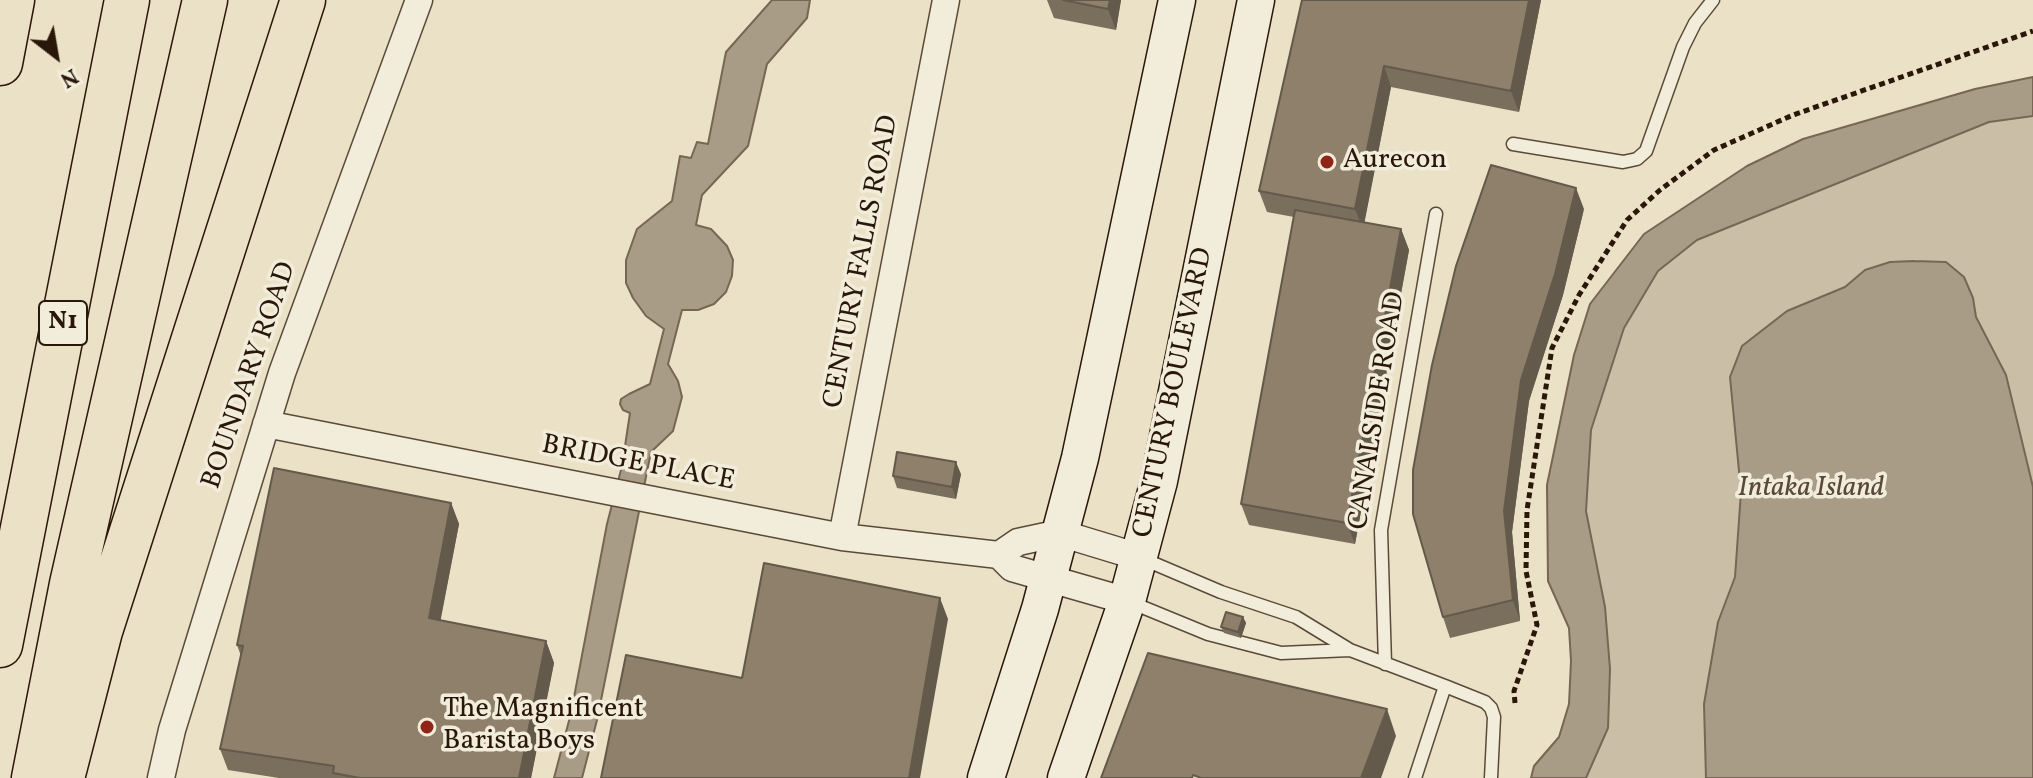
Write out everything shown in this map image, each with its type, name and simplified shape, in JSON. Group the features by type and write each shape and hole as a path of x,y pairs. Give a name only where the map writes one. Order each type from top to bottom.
{"highway":[{"path":"0,63 12,0"},
{"name":"N1","path":"0,645 127,0"},
{"path":"34,778 72,584 205,0"},
{"path":"62,778 100,631 303,0"}],"main road":[{"path":"986,778 1040,609 1086,430 1177,0"},
{"name":"CENTURY BOULEVARD","path":"1066,778 1127,601 1159,481 1256,0"}],"street":[{"name":"BOUNDARY ROAD","path":"161,778 172,730 282,373 419,0"},
{"name":"CENTURY FALLS ROAD","path":"842,537 946,0"},
{"name":"BRIDGE PLACE","path":"266,424 842,537 999,555 1012,568 1127,601"},
{"path":"999,555 1018,542 1060,533 1139,557"}],"lane":[{"path":"1513,144 1623,162 1637,159 1646,151 1683,47 1695,23 1713,0"},
{"name":"CANALSIDE ROAD","path":"1385,664 1381,530 1436,214"},
{"path":"1139,557 1221,592 1296,617 1350,650 1485,702 1494,717 1491,778"},
{"path":"1127,601 1208,634 1281,653 1350,650"},
{"path":"1415,778 1445,686"}],"path":[{"path":"1515,705 1514,691 1537,625 1526,571 1527,510 1552,348 1579,295 1627,220 1660,190 1714,150 1793,115 2033,31"}],"green space":[{"name":"Intaka Island","path":"2033,116 2033,778 1586,778 1610,669 1605,606 1586,511 1591,429 1624,328 1658,271 1696,240 1989,122"}],"shaded area":[{"path":"772,0 810,0 807,18 767,64 748,146 702,195 696,225 711,229 727,246 733,260 732,276 726,292 714,304 698,310 682,310 668,364 678,381 682,397 673,431 651,452 597,720 582,778 554,778 571,713 607,524 622,466 630,413 623,410 621,399 650,384 664,329 646,316 633,298 626,283 626,260 637,229 672,201 680,156 691,158 697,142 708,144 726,52"},
{"path":"2033,77 2033,116 1989,122 1697,240 1658,271 1624,328 1591,430 1586,511 1605,607 1610,669 1608,728 1586,778 1531,778 1534,766 1559,737 1569,704 1569,628 1548,581 1547,485 1574,355 1590,304 1644,234 1747,166 1803,139 1975,89"},
{"path":"1890,262 1946,262 1964,277 1973,298 1976,317 2006,375 2033,487 2033,778 1706,778 1704,704 1718,622 1735,577 1741,492 1730,377 1742,346 1787,311 1845,287 1865,270"}],"building":[{"path":"1063,0 1110,0 1108,9"},
{"name":"Aurecon","path":"1302,0 1529,0 1511,91 1384,66 1355,209 1259,191"},
{"path":"1491,165 1576,188 1555,274 1521,380 1504,511 1513,600 1443,617 1413,514 1413,470 1432,365 1456,266"},
{"path":"1295,210 1401,229 1347,523 1241,504"},
{"path":"897,452 956,462 952,487 893,476"},
{"path":"274,468 451,503 429,618 546,641 519,778 360,778 333,773 334,766 220,749 243,646 237,645"},
{"path":"764,563 940,598 909,778 601,778 626,655 742,678"},
{"path":"1226,612 1243,617 1238,632 1221,627"},
{"path":"1148,653 1387,709 1361,778 1201,778 1193,775 1192,778 1101,778"}],"place":[{"name":"Aurecon","path":"1327,162"},
{"name":"The Magnificent Barista Boys","path":"427,727"}]}
